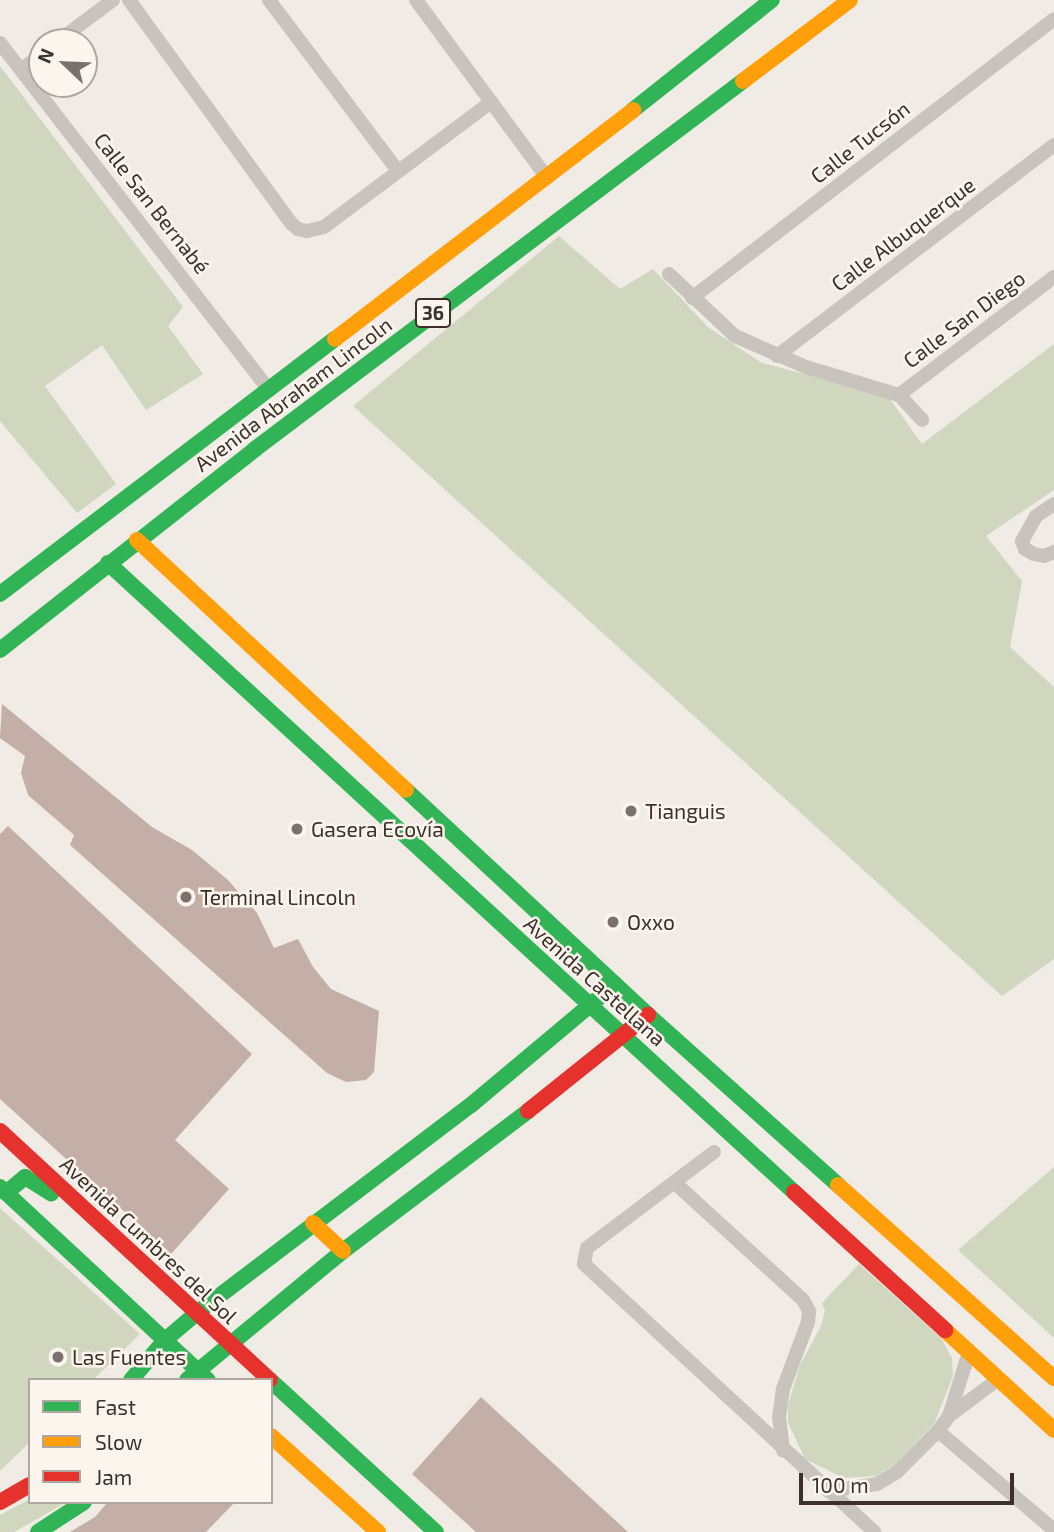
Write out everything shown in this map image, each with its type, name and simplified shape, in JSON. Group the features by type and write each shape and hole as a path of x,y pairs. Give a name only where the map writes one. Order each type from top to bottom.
{"street":[{"path":"76,28 113,0"},
{"path":"129,0 298,229 307,231 324,227 491,102"},
{"path":"270,0 398,171"},
{"path":"416,0 547,177"},
{"name":"36","path":"0,594 547,177 772,0"},
{"name":"Avenida Abraham Lincoln","path":"0,650 137,540 163,507 850,0"},
{"name":"Calle Tucsón","path":"692,298 1054,19"},
{"name":"Calle San Bernabé","path":"0,43 269,390"},
{"path":"22,69 28,64"},
{"name":"Calle Albuquerque","path":"777,356 1054,145"},
{"path":"669,274 735,336 777,356 899,395 922,420"},
{"name":"Calle San Diego","path":"899,395 1054,277"},
{"path":"144,485 163,507"},
{"path":"1054,503 1036,516 1022,541 1025,549 1034,554 1044,556 1054,552"},
{"name":"Avenida Castellana","path":"137,540 648,1015 1054,1378"},
{"name":"Avenida Castellana","path":"108,563 1054,1430"},
{"path":"133,1378 165,1340 198,1312 481,1097 615,984"},
{"path":"114,1236 84,1220 30,1178 19,1180 3,1190 165,1340 198,1377 231,1344 343,1251 508,1127 648,1015"},
{"path":"747,1147 770,1122"},
{"name":"Avenida Cumbres del Sol","path":"0,1131 268,1378"},
{"path":"714,1152 587,1248 584,1264 783,1451 874,1532"},
{"path":"675,1183 803,1300 809,1311 808,1322 783,1390 779,1417 783,1451"},
{"path":"313,1223 343,1251"},
{"path":"828,1491 877,1484 897,1472 938,1432 949,1416 969,1352"},
{"path":"949,1416 998,1380"},
{"name":"Avenida Cumbres del Sol","path":"273,1383 436,1532"},
{"path":"938,1432 1054,1530"},
{"path":"273,1438 378,1532"},
{"path":"0,1502 28,1486"},
{"path":"37,1532 81,1504"}],"green space":[{"path":"0,66 183,307 168,326 203,374 146,410 102,345 45,386 116,484 77,513 0,421"},
{"path":"559,236 620,289 653,269 709,328 762,363 887,395 922,444 1054,344 1054,490 986,536 1022,581 1010,647 1054,687 1054,959 1002,996 353,406"},
{"path":"1054,1167 1054,1338 958,1250"},
{"name":"Las Fuentes","path":"0,1208 140,1334 95,1378 28,1378 28,1444 0,1471"},
{"path":"859,1264 941,1338 952,1358 953,1376 934,1424 894,1465 876,1476 844,1478 805,1459 788,1423 788,1405 800,1365 821,1326 825,1311 822,1303"},
{"path":"28,1500 28,1504 63,1504 14,1532 0,1532 0,1515"}],"building":[{"name":"Terminal Lincoln","path":"2,704 152,827 192,850 228,880 257,913 274,948 298,939 313,967 331,989 379,1011 374,1072 366,1080 346,1082 327,1073 70,845 74,835 28,795 21,773 25,756 0,738"},
{"path":"8,826 252,1054 175,1140 229,1189 171,1254 0,1099 0,834"},
{"path":"481,1397 628,1532 476,1532 412,1474"},
{"path":"106,1504 233,1504 206,1532 70,1532 95,1517"}],"traffic: fast":[{"path":"633,110 772,0"},
{"path":"0,650 255,449 743,81"},
{"path":"0,594 335,339"},
{"path":"108,563 794,1192"},
{"path":"406,790 648,1015 838,1185"},
{"path":"133,1378 165,1340 198,1312 471,1105 615,984"},
{"path":"189,1378 343,1251 528,1111"},
{"path":"6,1193 25,1177 51,1193"},
{"path":"0,1187 206,1378"},
{"path":"273,1383 436,1532"},
{"path":"38,1532 81,1504"}],"traffic: slow":[{"path":"743,81 850,0"},
{"path":"335,339 633,110"},
{"path":"137,540 406,790"},
{"path":"838,1185 1054,1378"},
{"path":"313,1223 343,1251"},
{"path":"945,1330 1054,1430"},
{"path":"273,1438 378,1532"}],"traffic: jam":[{"path":"528,1111 648,1015"},
{"path":"0,1131 268,1378"},
{"path":"794,1192 945,1330"},
{"path":"0,1502 28,1486"}],"place":[{"name":"Tianguis","path":"631,811"},
{"name":"Gasera Ecovía","path":"297,829"},
{"name":"Terminal Lincoln","path":"186,897"},
{"name":"Oxxo","path":"613,922"},
{"name":"Las Fuentes","path":"58,1357"}]}
